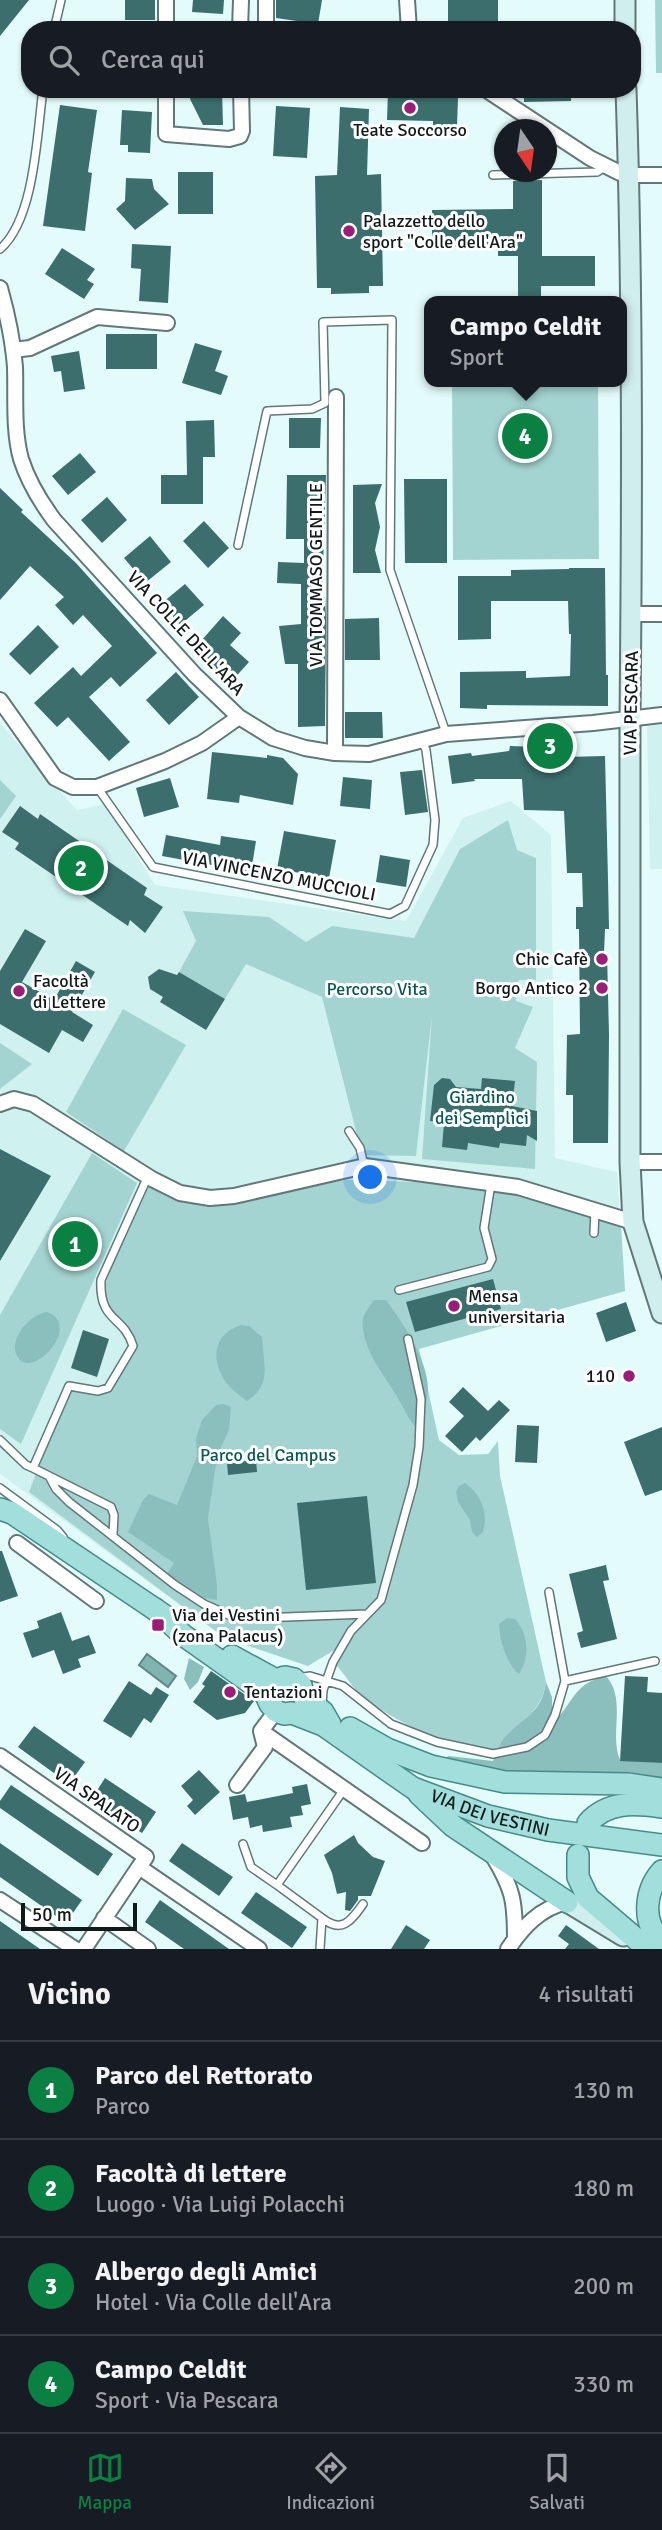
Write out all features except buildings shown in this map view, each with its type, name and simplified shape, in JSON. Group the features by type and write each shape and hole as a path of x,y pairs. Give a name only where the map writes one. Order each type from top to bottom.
{"main road":[{"name":"VIA DEI VESTINI","path":"0,1509 12,1513 73,1552 155,1609 183,1635 323,1712 335,1732"},
{"name":"VIA DEI VESTINI","path":"288,1695 311,1718 413,1788 488,1816 548,1830 662,1845"},
{"path":"323,1712 387,1749 431,1766 505,1782 627,1794 662,1789"},
{"path":"413,1788 453,1826 567,1902"},
{"path":"627,1794 662,1807"},
{"path":"588,1823 596,1814 627,1794"},
{"path":"578,1855 578,1877 588,1898 647,1949"},
{"path":"662,1871 650,1892 648,1917 651,1928 662,1941"}],"street":[{"path":"166,0 166,21"},
{"path":"240,21 241,0"},
{"path":"266,0 266,21"},
{"path":"407,0 408,21"},
{"path":"625,0 625,21"},
{"path":"166,98 166,134 229,139 240,136 242,131 241,98"},
{"path":"499,98 607,166 629,176 662,175"},
{"name":"VIA PESCARA","path":"626,98 633,614 630,1162 634,1222 662,1313"},
{"name":"VIA COLLE DELL'ARA","path":"0,288 13,350 17,438 28,477 41,502 54,520 194,674 239,717 273,738 304,748 335,753 369,754 446,734 662,715"},
{"path":"13,350 30,348 97,317 167,323"},
{"name":"VIA TOMMASO GENTILE","path":"335,397 335,753"},
{"path":"633,614 662,614"},
{"path":"0,700 55,778 73,787 97,787 165,761 202,743 239,717"},
{"path":"0,1104 13,1099 33,1104 180,1194 210,1198 234,1196 365,1166 518,1187 634,1222"},
{"path":"630,1162 662,1162"},
{"path":"17,1543 96,1601"},
{"path":"55,1570 73,1552"},
{"path":"261,1731 288,1695"},
{"path":"237,1785 265,1747 261,1731"},
{"path":"261,1731 422,1843"},
{"name":"VIA SPALATO","path":"0,1756 146,1857 139,1867 259,1949"},
{"path":"491,1852 509,1883 515,1909 511,1944"},
{"path":"84,1949 139,1867"},
{"path":"0,1900 75,1949"},
{"path":"511,1944 539,1913 553,1905 567,1902 647,1949"},
{"path":"104,1918 148,1949"}],"lane":[{"path":"56,21 61,0"},
{"path":"0,248 13,233 26,199 42,98"},
{"path":"492,175 597,172 607,166"},
{"path":"238,545 267,411 312,409 325,403 323,322 392,320 390,570 446,734"},
{"name":"VIA VINCENZO MUCCIOLI","path":"97,787 153,867 390,914 405,906 433,845 435,820 426,750 421,740"},
{"path":"349,1131 360,1148 368,1183"},
{"path":"33,1468 69,1386 98,1391 108,1388 132,1346 130,1335 106,1311 100,1297 101,1280 148,1176"},
{"path":"399,1290 488,1267 492,1259 484,1228 491,1184"},
{"path":"594,1233 595,1210"},
{"path":"323,1712 321,1696 324,1679 351,1631 381,1600 414,1485 421,1399 408,1339"},
{"path":"0,1440 26,1465 111,1507 114,1515 113,1535"},
{"path":"49,1476 56,1489 69,1502 204,1604 230,1616 259,1618 367,1614"},
{"path":"0,1488 57,1530 73,1552"},
{"path":"288,1695 310,1676 324,1679 343,1686 391,1724 437,1742 494,1754 527,1747 545,1735 555,1715 565,1681 548,1592"},
{"path":"565,1681 655,1661"},
{"path":"288,1695 324,1679"},
{"path":"277,1885 345,1788"},
{"path":"243,1844 251,1867 330,1924 350,1922 363,1905"},
{"path":"320,1949 322,1918"}],"shaded area":[{"path":"0,723 77,810 105,804 155,885 406,921 463,818 511,801 551,835 555,1158 617,1172 625,1291 419,1348 448,1485 308,1666 225,1638 0,1474"},
{"path":"647,723 662,723 662,869 650,869"},
{"path":"374,1300 386,1300 407,1331 424,1367 428,1391 416,1428 365,1340 363,1319"},
{"path":"47,1312 57,1318 60,1327 53,1347 36,1361 27,1363 20,1360 15,1346 17,1338 26,1324"},
{"path":"241,1325 249,1326 262,1337 265,1365 260,1388 247,1401 225,1381 216,1353 226,1333"},
{"path":"216,1405 231,1407 229,1430 215,1470 208,1519 217,1600 205,1598 167,1574 174,1563 128,1532 143,1500 149,1494 177,1505 197,1456 196,1438 202,1420"},
{"path":"465,1483 479,1498 484,1511 485,1525 483,1532 477,1537 458,1502 456,1492 459,1486"},
{"path":"507,1618 515,1619 525,1639 525,1660 519,1674 507,1658 500,1637 499,1624"},
{"path":"147,1654 176,1676 168,1687 139,1665"},
{"path":"189,1658 204,1667 198,1682 190,1690 184,1679"},
{"path":"606,1676 616,1696 616,1739 620,1760 662,1763 662,1783 520,1779 441,1759 449,1756 493,1761 504,1738 537,1707 546,1682 552,1697 552,1712 557,1719 582,1687"}],"green space":[{"path":"655,0 662,0 662,73 656,73"},
{"path":"452,387 598,387 599,559 453,560"},
{"path":"0,780 16,796 0,819"},
{"path":"508,820 517,850 536,858 536,980 519,980 516,989 516,1001 533,1007 515,1048 537,1062 535,1169 422,1159 432,1015 416,1156 362,1155 322,997 246,964 225,999 179,972 196,941 183,911 269,917 306,942 332,926 414,938 460,849"},
{"path":"123,1009 186,1045 124,1151 66,1112"},
{"path":"0,1043 32,1064 0,1089"},
{"path":"92,1153 137,1183 21,1444 0,1429 0,1315"},
{"name":"Parco del Campus","path":"148,1176 180,1193 234,1196 347,1180 491,1184 621,1224 625,1291 419,1349 439,1440 459,1455 488,1454 498,1441 500,1476 546,1682 533,1712 497,1750 482,1750 446,1742 391,1716 363,1697 335,1664 351,1640 308,1666 225,1638 29,1492 69,1386 108,1388 132,1346 100,1297"}],"place":[{"name":"Teate Soccorso","path":"410,108"},
{"name":"Palazzetto dello sport \"Colle dell'Ara\"","path":"349,231"},
{"name":"Campo Celdit","path":"525,436"},
{"name":"Albergo degli Amici","path":"550,746"},
{"name":"Facoltà di lettere","path":"81,868"},
{"name":"Chic Cafè","path":"602,959"},
{"name":"Borgo Antico 2","path":"602,988"},
{"name":"Facoltà di Lettere","path":"19,991"},
{"name":"Parco del Rettorato","path":"75,1244"},
{"name":"Mensa universitaria","path":"454,1306"},
{"name":"110","path":"629,1376"},
{"name":"Via dei Vestini (zona Palacus)","path":"158,1625"},
{"name":"Tentazioni","path":"230,1692"}],"park label":[{"name":"Percorso Vita","path":"377,989"},
{"name":"Giardino dei Semplici","path":"482,1107"}]}
